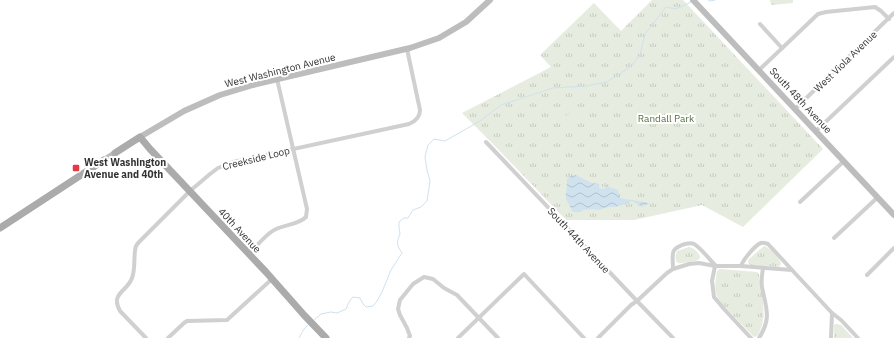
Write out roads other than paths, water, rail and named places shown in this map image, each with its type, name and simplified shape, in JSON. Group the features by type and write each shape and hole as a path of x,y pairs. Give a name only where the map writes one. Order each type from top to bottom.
{"main road":[{"name":"West Washington Avenue","path":"0,228 140,137 184,111 220,95 253,85 407,49 439,38 466,22 490,0"},
{"name":"South 48th Avenue","path":"695,2 894,214"},
{"name":"40th Avenue","path":"140,137 150,150 326,338"}],"street":[{"path":"759,70 818,14 875,7 888,19"},
{"name":"West Viola Avenue","path":"795,109 894,14"},
{"path":"760,24 782,48"},
{"name":"Creekside Loop","path":"146,338 117,306 118,295 132,280 136,247 140,241 190,192 218,168 233,162 414,122 418,118 420,110 407,49"},
{"path":"816,131 894,56"},
{"path":"248,254 272,232 284,225 299,222 306,217 307,209 277,79"},
{"name":"South 44th Avenue","path":"486,142 673,338"},
{"path":"800,202 844,161"},
{"path":"834,238 878,197"},
{"path":"673,269 672,252 677,246 690,243 696,245 715,266"},
{"path":"741,266 745,258 759,244 768,244 832,313 842,320 858,338"},
{"path":"867,274 894,248"},
{"path":"598,338 631,305 673,269 689,264 699,263 715,266 741,266 792,270"},
{"path":"715,266 712,281 714,297 751,338"},
{"path":"759,338 765,328 767,317 762,284 763,268"},
{"path":"458,338 524,274 584,338"},
{"path":"409,338 410,336 398,308 400,300 413,284 424,277 433,279 444,288 457,295 498,338"},
{"path":"168,338 187,321 227,320 272,279"},
{"path":"831,338 832,313"}],"water":[{"path":"576,175 592,183 599,184 599,188 606,188 606,185 618,190 620,198 649,203 642,207 632,201 615,207 608,207 599,210 593,209 573,212 566,199 567,179"}],"waterway":[{"path":"708,0 715,0"},
{"path":"313,321 321,314 331,312 337,313 346,309 353,297 360,298 366,307 373,306 377,301 391,270 402,253 398,244 400,234 399,222 404,218 408,218 413,210 421,207 427,201 430,181 425,157 428,145 434,139 445,141 480,121 501,105 553,88 586,86 607,82 630,67 640,55 645,34 666,7 676,9 691,2"},
{"path":"299,338 309,324"}],"place":[{"name":"West Washington Avenue and 40th","path":"76,168"}],"park label":[{"name":"Randall Park","path":"666,118"}]}
